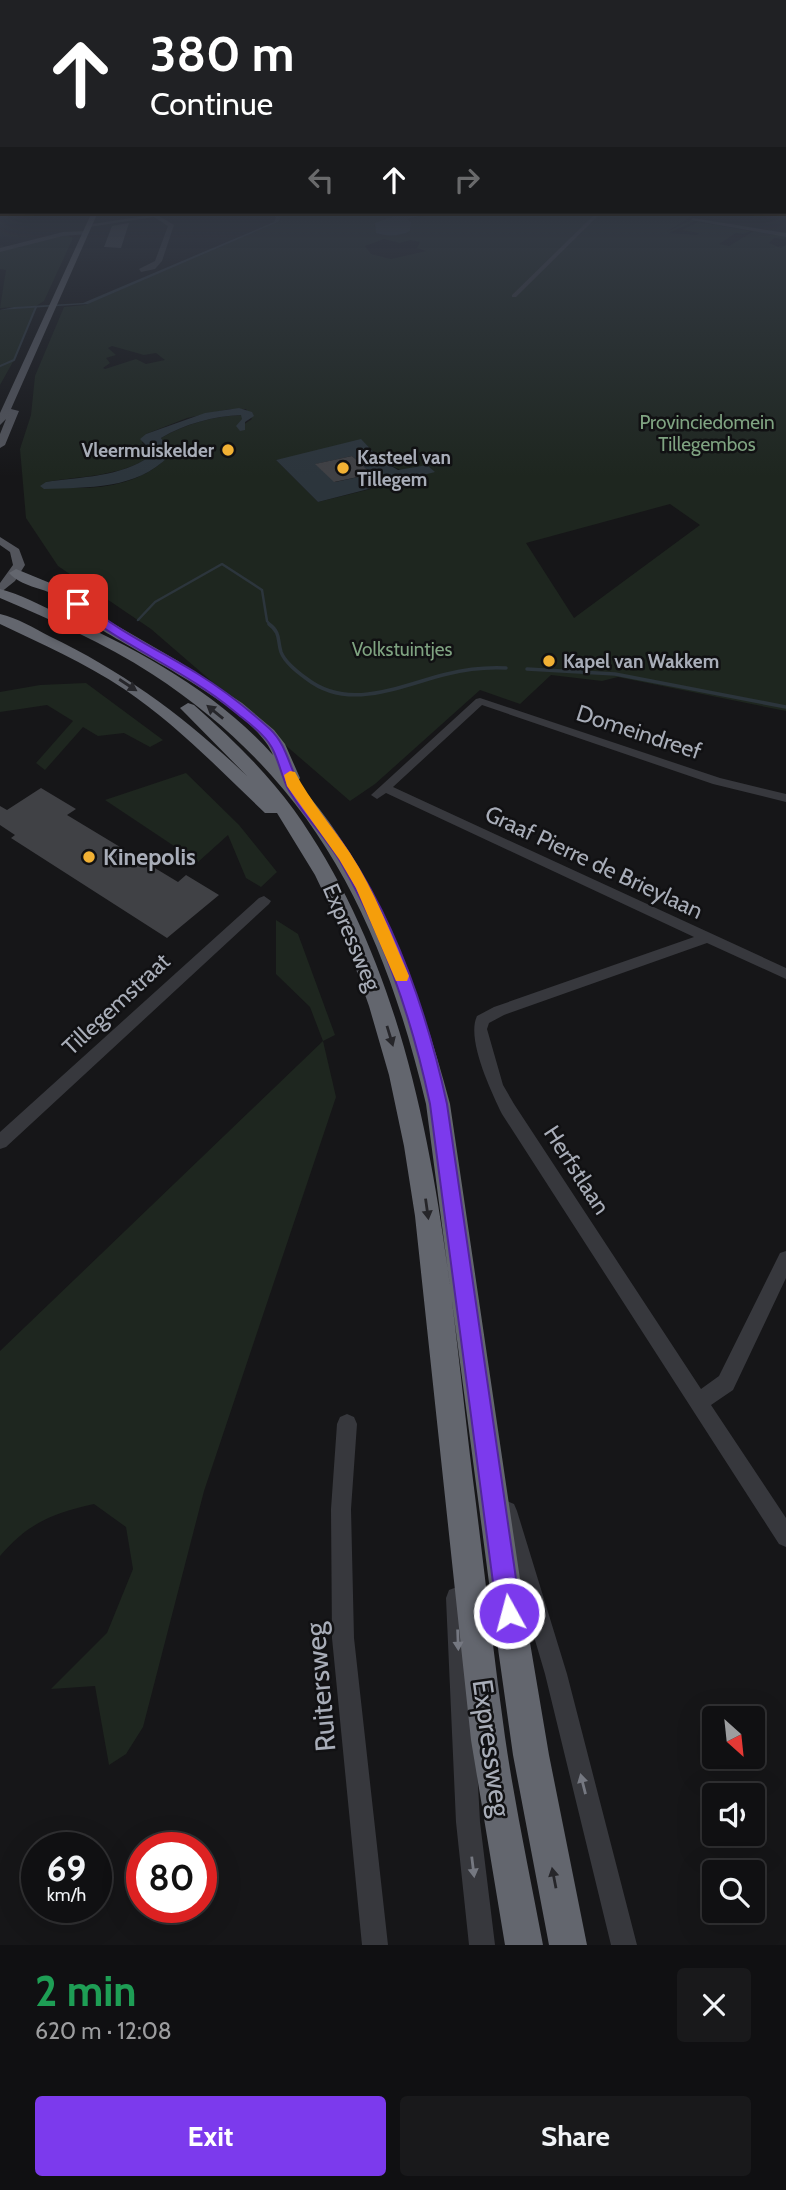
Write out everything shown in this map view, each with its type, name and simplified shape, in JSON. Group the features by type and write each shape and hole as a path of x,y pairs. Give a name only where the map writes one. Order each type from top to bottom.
{"highway":[{"path":"16,573 33,583 62,593 97,620 173,664 236,706 268,734 279,748 294,786"},
{"name":"Expressweg","path":"1,589 158,671 219,715 294,786 344,856 378,918 405,988 430,1068 448,1163 529,1742 568,1945"},
{"name":"Expressweg","path":"0,605 40,622 134,672 177,700 249,764 296,826 326,875 353,930 369,971 400,1071 417,1141 488,1740 524,1945"},
{"path":"0,618 79,656 130,686 194,735 265,805 296,826"}],"main road":[{"path":"0,422 59,295"},
{"path":"0,445 15,410 19,384"},
{"path":"0,540 9,545 19,557 16,573 1,589"}],"street":[{"name":"Graaf Pierre de Brieylaan","path":"480,701 381,792 786,974"},
{"name":"Domeindreef","path":"480,701 717,781 786,798"},
{"name":"Tillegemstraat","path":"0,1142 264,901"},
{"name":"Herfstlaan","path":"707,938 499,1011 482,1020 480,1029 496,1086 508,1109 786,1537"},
{"path":"699,1402 726,1383 786,1259"},
{"name":"Ruitersweg","path":"347,1423 341,1509 343,1637 375,1945"},
{"name":"Expressweg","path":"452,1425 459,1653 468,1822 482,1945"},
{"name":"Expressweg","path":"489,1455 556,1674 624,1945"}],"green space":[{"path":"2,295 47,295 44,301 36,306 0,308"},
{"name":"Provinciedomein Tillegembos","path":"109,295 786,295 786,711 618,677 602,681 551,675 520,704 480,690 375,784 350,801 151,629 58,566 26,518 20,449 31,415 35,376 64,307 85,305","holes":["112,346 144,355 156,353 165,360 146,364 136,359 105,369 103,368 110,363 106,358 116,355 108,348","230,409 246,409 252,419 243,425 242,415 221,417 170,433 161,438 168,449 168,456 143,475 128,481 77,488 46,482 100,475 127,468 150,456 151,450 142,443 146,434 187,418","375,452 389,465 419,477 318,502 276,460","670,504 700,525 574,618 526,543"]},
{"path":"36,307 14,360 0,385 0,310"},
{"path":"86,683 163,740 150,747 124,733 98,736 83,727 45,770 36,763 73,721 47,705 0,712 0,692 40,685"},
{"path":"186,773 239,825 277,872 261,887 246,878 228,835 198,862 105,800"},
{"path":"276,920 298,934 335,1035 323,1041 310,1007 276,974"},
{"path":"323,1041 336,1097 204,1491 143,1727 126,1754 109,1765 95,1686 51,1689 107,1633 133,1569 126,1527 94,1504 66,1511 31,1527 0,1556 0,1351"}],"shaded area":[{"path":"109,295 88,304 0,310 14,307 83,303"},
{"path":"239,408 252,412 254,416 245,422 245,430 240,431 236,426 242,419 241,415 210,419 179,429 161,438 169,456 156,467 127,481 95,487 44,489 40,486 46,482 100,475 127,468 150,456 151,450 140,439 146,434 205,413"},
{"path":"361,439 381,460 398,470 427,465 435,472 318,502 276,460","holes":["352,456 372,474 335,482 316,464"]}],"building":[{"name":"Kasteel van Tillegem","path":"352,456 372,474 334,482 315,464"},
{"name":"Kinepolis","path":"41,788 76,809 67,815 178,882 186,875 219,895 167,938 11,838 15,835 0,825 0,806 7,810"}],"waterway":[{"path":"0,366 14,360 36,307"},
{"path":"138,620 155,602 222,564 262,590 270,625"},
{"path":"270,625 277,633 283,656 292,667 323,689 341,694 376,693 462,671 506,668"},
{"path":"527,669 615,674 786,707"}],"slow traffic":[{"path":"290,775 294,786 344,856 363,888 393,952 401,976"}],"place":[{"name":"Vleermuiskelder","path":"228,450"},
{"name":"Kasteel van Tillegem","path":"343,468"},
{"name":"Kapel van Wakkem","path":"549,661"},
{"name":"Kinepolis","path":"89,857"}],"route":[{"path":"78,604 97,620 196,678 236,706 268,734 279,748 294,786 344,856 363,888 393,952 430,1068 438,1104 509,1613"}],"park label":[{"name":"Volkstuintjes","path":"402,649"}]}
